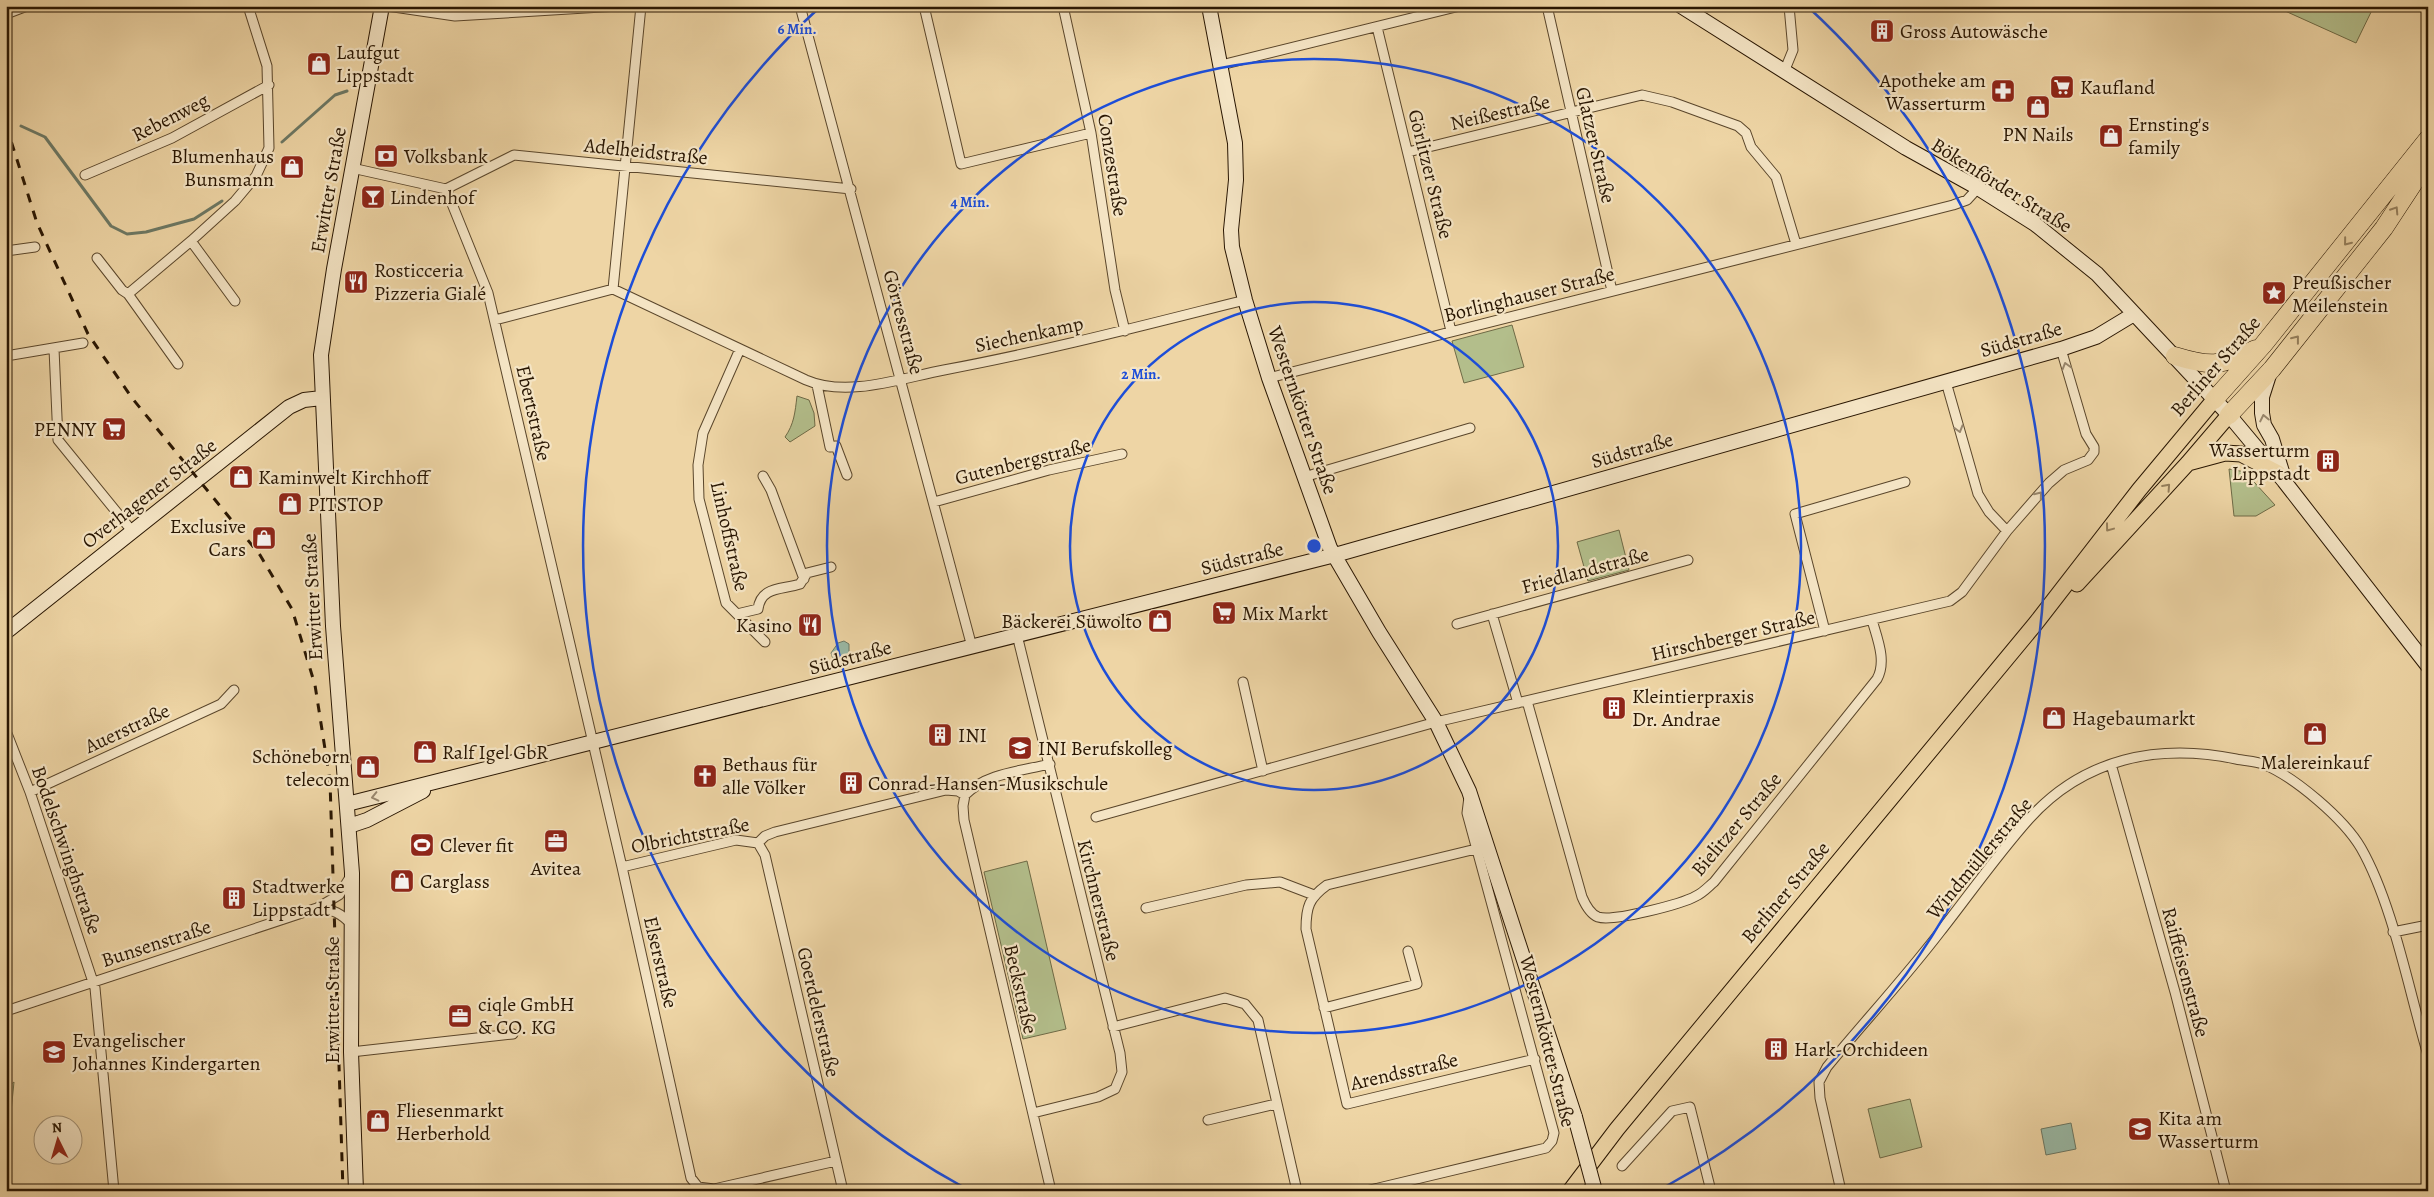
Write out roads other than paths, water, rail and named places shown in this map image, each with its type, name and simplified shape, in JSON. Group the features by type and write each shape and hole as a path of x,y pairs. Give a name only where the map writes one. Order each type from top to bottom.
{"highway":[{"name":"Berliner Straße","path":"2214,400 2263,345 2428,139"},
{"name":"Berliner Straße","path":"2230,415 2272,369 2384,228 2428,161"},
{"path":"2174,356 2198,363 2221,364 2263,345"}],"main road":[{"name":"Erwitter Straße","path":"356,1191 351,1052 352,873 333,626 322,398 323,340 382,6"},
{"name":"Westernkötter Straße","path":"1209,6 1235,142 1236,180 1231,230 1232,247 1245,300 1269,378 1304,477 1335,555 1379,632 1436,722 1469,792 1575,1117 1595,1191"},
{"name":"Bökenförder Straße","path":"1681,6 1906,148 1978,188 2053,237 2097,274 2230,415 2281,477 2427,664"},
{"name":"Südstraße","path":"347,804 437,784 1335,555 2061,349 2096,336 2134,314"},
{"path":"2272,369 2262,397 2262,413 2264,424 2272,439 2281,477"},
{"name":"Overhagener Straße","path":"6,632 289,407 304,400 322,398"},
{"name":"Berliner Straße","path":"1570,1191 1623,1121 2036,623 2138,490 2214,400"},
{"name":"Berliner Straße","path":"2036,623 2099,562 2230,415"},
{"path":"2188,464 2225,453 2241,454 2281,477"},
{"name":"Südstraße","path":"349,826 367,820 437,784"}],"street":[{"path":"6,14 27,6"},
{"path":"128,294 191,242 235,202 256,176 269,148 269,85 267,66 248,6"},
{"path":"387,6 455,16 618,6"},
{"path":"495,320 613,289 641,6"},
{"name":"Görresstraße","path":"800,6 851,189 972,647"},
{"path":"924,6 961,164 1091,132"},
{"name":"Conzestraße","path":"1062,6 1091,132 1115,290 1125,331"},
{"path":"1220,65 1460,6"},
{"name":"Glatzer Straße","path":"1547,6 1612,291"},
{"path":"1784,72 1793,50 1788,6"},
{"name":"Görlitzer Straße","path":"1377,27 1451,330"},
{"name":"Rebenweg","path":"85,175 172,138 269,85"},
{"path":"1570,112 1642,95 1672,102 1738,126 1746,133 1751,147 1776,178 1796,244"},
{"name":"Neißestraße","path":"1408,152 1565,115 1570,112"},
{"name":"Adelheidstraße","path":"446,189 514,155 851,189"},
{"path":"352,168 446,189"},
{"name":"Borlinghauser Straße","path":"1269,378 1451,330 1963,202 1971,198 1978,188"},
{"name":"Ebertstraße","path":"446,189 488,293 593,743"},
{"path":"191,242 235,301"},
{"path":"6,252 35,247"},
{"path":"97,258 122,290 128,294 178,364"},
{"name":"Siechenkamp","path":"613,289 817,385 864,386 1013,357 1245,300"},
{"path":"6,356 83,343"},
{"path":"54,348 58,440 132,531"},
{"name":"Linhoffstraße","path":"740,349 703,433 698,465 699,499 726,603 765,642"},
{"name":"Hirschberger Straße","path":"1096,817 1436,722 1825,632 1950,601 1964,589 2007,531 2049,483 2064,470 2088,460 2094,452 2094,447 2086,434 2061,349"},
{"path":"1946,382 1978,494 1989,512 2007,531"},
{"path":"817,385 830,447 836,446 847,475"},
{"path":"1304,477 1470,428"},
{"name":"Gutenbergstraße","path":"934,502 1049,470 1122,454"},
{"path":"764,476 804,579"},
{"path":"1825,632 1795,514 1905,482"},
{"name":"Friedlandstraße","path":"1457,624 1688,560"},
{"name":"Linhoffstraße","path":"737,614 758,609 759,600 764,593 797,585 804,579 807,573 832,567"},
{"path":"1492,614 1522,702"},
{"name":"Bielitzer Straße","path":"1522,702 1587,908 1597,917 1612,919 1621,917 1685,901 1699,895 1714,882 1877,679 1881,672 1882,662 1872,620"},
{"name":"Kirchnerstraße","path":"1017,635 1050,764 1122,1072 1115,1088 1098,1097 1033,1113"},
{"path":"1243,682 1264,771"},
{"name":"Auerstraße","path":"30,792 221,704 234,690"},
{"name":"Bodelschwinghstraße","path":"6,731 30,792 93,982 114,1191"},
{"name":"Elserstraße","path":"593,743 691,1178 698,1187 714,1189 836,1161"},
{"name":"Windmüllerstraße","path":"1842,1191 1820,1098 1819,1082 1827,1067 1932,942 2030,818 2067,787 2111,764 2158,752 2200,752 2263,764 2297,784 2327,808 2360,847 2377,885 2394,936 2428,1055"},
{"path":"965,795 973,786 984,781 1050,764"},
{"name":"Raiffeisenstraße","path":"2111,764 2175,992 2226,1191"},
{"name":"Olbrichtstraße","path":"622,867 736,840 758,843 765,836 775,832 946,790 965,795"},
{"name":"Westernkötter Straße","path":"1366,1191 1546,1148 1552,1141 1554,1133 1535,1059 1467,813 1469,792"},
{"name":"Beckstraße","path":"965,795 963,806 964,820 1051,1191"},
{"name":"Goerdelerstraße","path":"758,843 765,855 843,1191"},
{"path":"1146,908 1246,885 1280,882 1314,894 1327,885 1476,849"},
{"name":"Bunsenstraße","path":"6,1011 317,908 340,895 352,873"},
{"name":"Arendsstraße","path":"1314,894 1306,914 1306,929 1346,1104 1535,1059"},
{"path":"317,908 335,911 344,916 352,925"},
{"path":"2394,936 2428,925"},
{"path":"1324,1008 1417,984 1408,951"},
{"path":"1113,1027 1225,998 1244,1004 1258,1020 1297,1191"},
{"path":"351,1052 513,1034"},
{"path":"1208,1120 1276,1104"},
{"path":"1622,1166 1672,1111 1690,1107 1711,1191"}],"waterway":[{"path":"282,142 335,95 347,91"},
{"path":"21,126 45,137 111,226 127,234 146,232 194,219 222,201"}],"railway":[{"path":"6,125 37,223 88,334 132,398 260,555 292,609 315,685 330,781 343,1191"}],"place":[{"name":"Gross Autowäsche","path":"1882,31"},
{"name":"Laufgut Lippstadt","path":"319,64"},
{"name":"Kaufland","path":"2062,87"},
{"name":"Apotheke am Wasserturm","path":"2003,91"},
{"name":"PN Nails","path":"2038,107"},
{"name":"Ernsting's family","path":"2111,136"},
{"name":"Volksbank","path":"386,156"},
{"name":"Blumenhaus Bunsmann","path":"292,167"},
{"name":"Lindenhof","path":"373,197"},
{"name":"Rosticceria Pizzeria Gialé","path":"356,282"},
{"name":"Preußischer Meilenstein","path":"2274,293"},
{"name":"PENNY","path":"114,429"},
{"name":"Wasserturm Lippstadt","path":"2328,461"},
{"name":"Kaminwelt Kirchhoff","path":"241,477"},
{"name":"PITSTOP","path":"290,504"},
{"name":"Exclusive Cars","path":"264,538"},
{"name":"Mix Markt","path":"1224,613"},
{"name":"Bäckerei Süwolto","path":"1160,621"},
{"name":"Kasino","path":"810,625"},
{"name":"Kleintierpraxis Dr. Andrae","path":"1614,708"},
{"name":"Hagebaumarkt","path":"2054,718"},
{"name":"Malereinkauf","path":"2315,734"},
{"name":"INI","path":"940,735"},
{"name":"INI Berufskolleg","path":"1020,748"},
{"name":"Ralf Igel GbR","path":"425,752"},
{"name":"Schöneborn telecom","path":"368,767"},
{"name":"Bethaus für alle Völker","path":"705,776"},
{"name":"Conrad-Hansen-Musikschule","path":"851,783"},
{"name":"Avitea","path":"556,841"},
{"name":"Clever fit","path":"422,845"},
{"name":"Carglass","path":"402,881"},
{"name":"Stadtwerke Lippstadt","path":"234,898"},
{"name":"ciqle GmbH & CO. KG","path":"460,1016"},
{"name":"Hark-Orchideen","path":"1776,1049"},
{"name":"Evangelischer Johannes Kindergarten","path":"54,1052"},
{"name":"Fliesenmarkt Herberhold","path":"378,1121"},
{"name":"Kita am Wasserturm","path":"2140,1129"}]}
